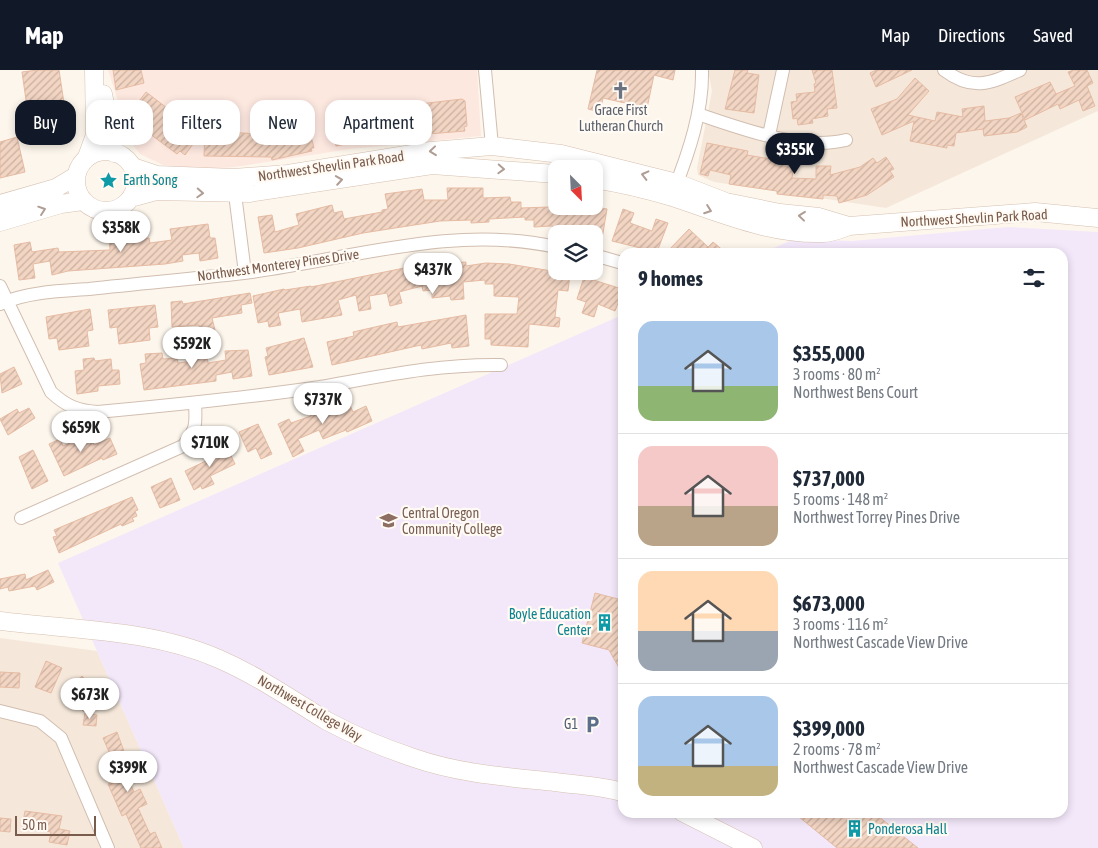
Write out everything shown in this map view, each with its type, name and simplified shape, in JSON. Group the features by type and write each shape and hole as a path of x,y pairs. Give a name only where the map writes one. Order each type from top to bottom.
{"main road":[{"path":"94,70 103,94 114,153"},
{"path":"0,204 56,188 76,176 88,157 95,134 94,70"},
{"name":"Northwest Shevlin Park Road","path":"133,167 157,175 234,186 288,174 431,151 492,146 561,154 674,190 780,214 819,217 849,226 1035,212 1098,218"},
{"path":"76,176 78,189 83,201 93,209 111,211 120,208 134,197 137,178 133,167 122,156 105,151 88,157"},
{"name":"Northwest Shevlin Park Road","path":"134,197 156,191 234,186 291,188 432,165 548,173"},
{"name":"Northwest Shevlin Park Road","path":"603,180 674,190"},
{"path":"0,222 23,217 61,204 83,201"},
{"name":"Northwest College Way","path":"0,621 113,633 176,644 218,658 262,679 328,721 359,737 414,759 470,773 590,786 618,791"},
{"path":"694,818 753,848"}],"street":[{"path":"485,70 492,146"},
{"path":"674,190 703,94 702,70"},
{"path":"769,135 783,70"},
{"path":"944,70 972,84 989,84 1020,70"},
{"path":"698,114 769,135 813,143 846,140"},
{"path":"234,186 245,273"},
{"name":"Northwest Monterey Pines Drive","path":"3,303 42,293 245,273 404,245 445,240 502,240 548,246"},
{"path":"603,258 618,263"},
{"path":"0,286 3,303 51,392 62,402 83,411 98,412 195,403 319,387 422,368 462,364 501,365"},
{"path":"21,518 183,446 193,434 196,425 195,403"},
{"path":"0,712 40,721 61,738 108,848"}],"shaded area":[{"path":"108,70 477,70 481,136 432,141 432,100 325,100 325,145 390,145 350,149 235,167 195,170 163,165 140,154 133,145 153,145 153,100 117,100"},
{"path":"708,70 1098,70 1098,111 886,208 714,182 698,175 697,168 712,91"},
{"name":"Central Oregon Community College","path":"1008,227 1098,232 1098,848 184,848 58,563 618,317 618,818 1068,818 1068,248 774,248 794,239 852,241"},
{"path":"0,638 97,651 184,848 0,848"}],"building":[{"path":"59,70 64,100 26,100 22,72"},
{"path":"113,70 141,70 144,83 116,90"},
{"name":"Grace First Lutheran Church","path":"597,70 675,70 673,80 654,75 647,108 603,98 600,112 588,109"},
{"path":"735,70 748,70 747,73 759,75 754,113 725,109"},
{"path":"812,70 832,70 837,108 827,109 828,116 812,119 813,123 798,125 797,118 793,119 791,102 797,101 796,94 815,92 814,84 816,83"},
{"path":"876,70 912,70 876,87 870,73"},
{"path":"1087,70 1093,83 1087,86 1095,106 1083,111 1079,100 1060,109 1058,104 1025,120 1015,97 1050,82 1056,94 1075,86 1068,72"},
{"path":"915,78 929,91 908,115 935,121 937,112 963,117 962,109 984,106 985,121 1009,118 1021,113 1027,127 1017,132 984,136 983,129 956,133 954,146 947,145 947,148 910,141 914,121 882,135 871,109 897,99"},
{"path":"146,92 163,105 163,144 153,136 153,100 140,100"},
{"path":"462,99 465,101 467,126 464,127 465,131 432,134 432,102"},
{"path":"240,133 250,133 250,145 313,145 314,148 311,148 312,151 272,160 271,157 204,156 204,145 240,145"},
{"path":"15,138 15,145 19,145 25,172 0,178 0,142"},
{"path":"707,143 748,151 747,155 782,161 782,158 795,160 792,178 816,179 816,166 831,166 830,175 860,167 873,158 877,163 886,157 894,169 890,171 894,177 867,195 839,203 837,196 823,195 823,199 777,194 777,191 729,184 731,175 710,170 708,176 700,174"},
{"path":"165,145 192,145 185,155 180,151 177,154"},
{"path":"447,188 483,188 483,198 510,197 511,202 521,202 521,208 548,207 548,215 603,215 603,208 607,209 603,233 603,225 548,225 534,227 534,220 525,220 525,217 489,219 489,222 471,223 471,220 440,221 363,233 298,248 264,253 258,217 272,215 275,232 299,225 296,214 332,205 334,213 342,211 344,219 382,212 382,210 388,209 385,194 422,189 424,200 448,200"},
{"path":"623,209 634,213 630,223 652,231 656,219 668,223 659,248 641,248 612,241"},
{"path":"208,224 210,238 215,238 218,258 200,261 199,253 182,255 183,261 165,264 68,271 52,275 50,261 33,264 35,278 19,280 14,245 30,242 32,252 58,248 59,252 110,250 109,233 124,232 124,241 149,238 150,243 172,240 170,229"},
{"path":"689,229 708,247 713,242 720,248 671,248"},
{"path":"466,262 466,266 486,263 509,264 548,270 548,280 569,280 568,291 558,290 555,317 560,318 559,327 529,324 528,347 491,345 491,339 485,339 485,314 517,314 519,297 494,296 494,284 485,284 485,280 463,282 464,299 451,300 450,296 432,298 432,290 423,291 422,286 399,292 402,303 390,306 387,293 369,296 371,309 359,311 356,295 338,300 342,315 302,322 300,309 278,313 281,325 269,327 268,321 258,323 253,296 284,289 311,287 414,266"},
{"path":"583,280 594,280 618,288 618,304 615,311 598,304 594,317 582,313 586,302 577,299"},
{"path":"250,293 252,303 241,305 242,313 212,318 215,330 200,332 199,325 172,327 171,302 182,301 183,304"},
{"path":"155,305 158,327 149,328 150,340 119,344 117,327 110,328 108,310"},
{"path":"90,309 93,330 87,331 89,346 59,350 57,338 49,339 46,317"},
{"path":"466,315 469,346 452,348 451,343 422,349 421,345 332,365 327,342 354,336 353,332 397,322 398,327"},
{"path":"304,338 313,367 269,375 265,357 268,356 266,348"},
{"path":"206,348 208,363 226,360 225,351 248,350 252,376 233,379 232,372 216,375 216,381 144,390 140,364 146,363 145,354 162,353 163,359 177,358 178,363 195,361 194,349"},
{"path":"94,358 95,361 111,359 112,370 119,370 120,384 98,386 98,391 77,394 75,371 84,370 83,359"},
{"path":"14,367 22,384 2,393 0,374"},
{"path":"349,403 353,412 366,406 372,421 347,432 346,430 323,439 319,430 298,439 304,451 293,457 278,424 289,419 291,423 311,416 310,413 321,409 323,413 328,411 328,413"},
{"path":"29,408 35,418 8,435 0,419 17,409 19,413"},
{"path":"258,424 272,454 261,459 256,448 248,452 239,432"},
{"path":"90,434 94,445 110,438 117,454 103,460 102,458 64,476 49,444 60,439 63,446"},
{"path":"226,445 235,464 210,476 214,484 202,489 201,486 194,490 185,471 210,459 208,453"},
{"path":"33,450 48,481 32,489 19,457"},
{"path":"171,478 180,500 160,508 151,487"},
{"path":"132,497 138,510 135,511 137,516 132,518 134,521 122,526 121,524 59,553 53,537 57,536 54,530"},
{"path":"48,570 54,582 37,590 35,586 9,591 8,587 0,589 0,579 25,574 26,580"},
{"name":"Boyle Education Center","path":"595,593 618,599 618,666 609,650 582,643"},
{"path":"46,661 62,668 51,693 35,687"},
{"path":"0,672 20,673 19,688 0,687"},
{"path":"82,676 101,697 84,712 65,691"},
{"path":"85,713 97,715 96,726 83,725"},
{"path":"117,732 129,765 123,767 134,792 140,789 147,804 138,808 150,834 155,832 162,848 141,848 126,814 122,816 108,784 114,781 104,756 110,754 103,738"},
{"path":"25,811 62,816 59,829 70,831 67,845 49,842 51,832 22,827"},
{"path":"0,818 11,819 10,832 0,831"},
{"name":"Ponderosa Hall","path":"800,818 880,818 918,848 837,848"}],"place":[{"name":"Grace First Lutheran Church","path":"621,90"},
{"name":"Earth Song","path":"109,180"},
{"name":"Central Oregon Community College","path":"388,521"},
{"name":"Boyle Education Center","path":"605,622"},
{"name":"G1","path":"592,724"},
{"name":"Ponderosa Hall","path":"854,829"}]}
